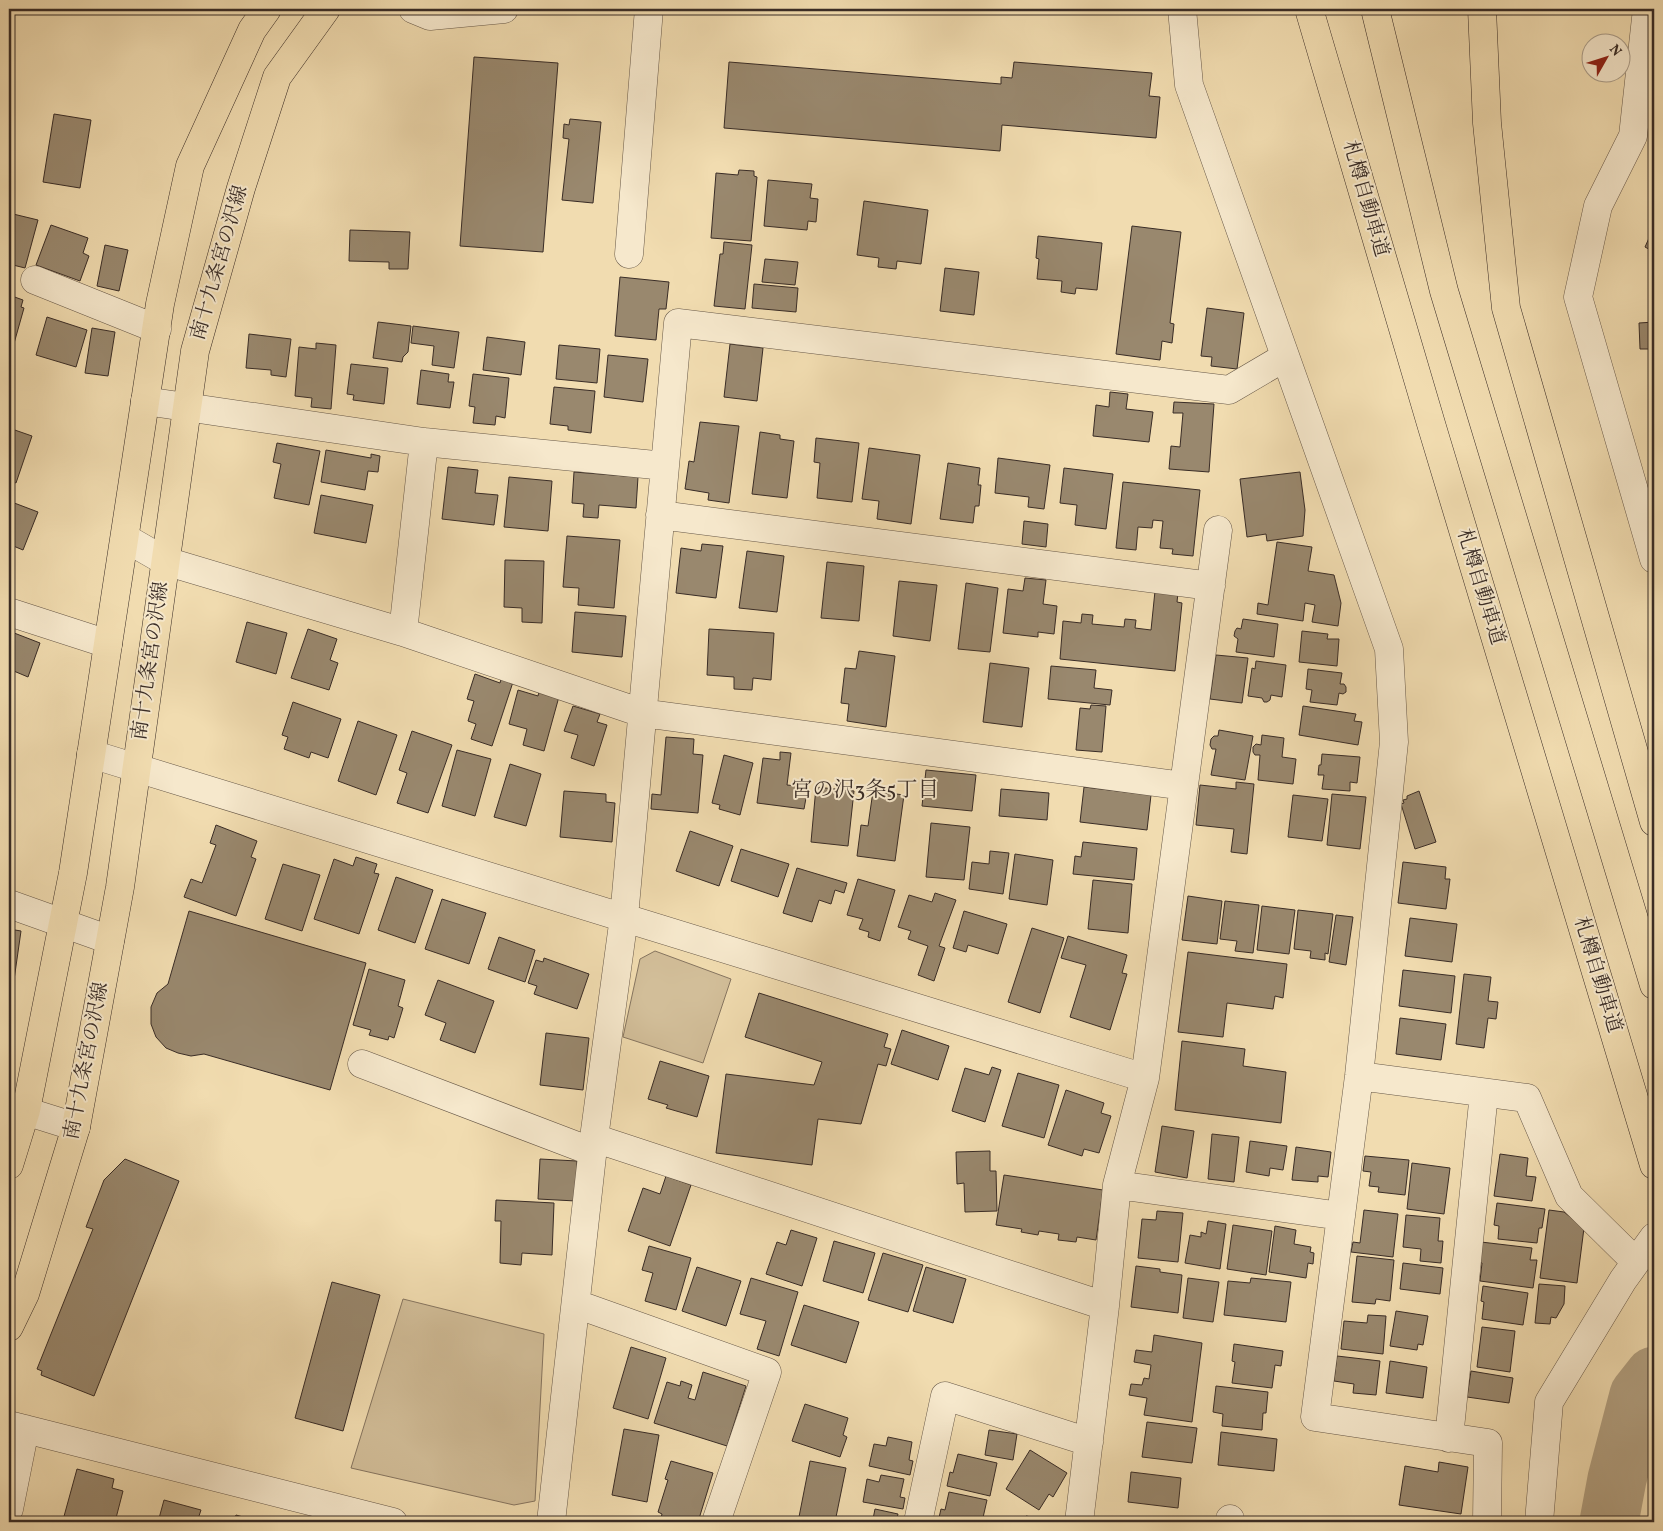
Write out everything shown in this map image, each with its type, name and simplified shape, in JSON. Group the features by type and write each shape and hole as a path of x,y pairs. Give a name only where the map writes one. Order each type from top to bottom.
{"main road":[{"path":"9,1165 17,1108 63,923 73,873 160,304 190,166 252,30 267,9"},
{"name":"南十九条宮の沢線","path":"9,1327 24,1294 76,1127 120,887 165,561 198,342 241,188 277,77 326,9"},
{"name":"札樽自動車道","path":"1309,9 1432,427 1654,1165"},
{"path":"1375,9 1444,291 1654,985"},
{"path":"1482,9 1487,123 1506,308 1654,822"}],"street":[{"path":"413,9 430,16 504,9"},
{"path":"629,254 649,9"},
{"path":"1182,9 1189,85 1388,649 1394,742 1359,1076 1315,1418 1488,1443 1487,1522"},
{"path":"1647,9 1633,136 1598,206 1578,298 1654,559"},
{"path":"35,280 157,329"},
{"path":"551,1522 594,1145 624,917 678,323 1229,390 1285,357"},
{"path":"145,401 424,442 665,466"},
{"path":"403,632 424,442"},
{"path":"660,515 1211,586"},
{"path":"1079,1522 1105,1306 1117,1185 1145,1078 1218,530"},
{"path":"124,538 165,561 403,632 642,713 1184,786"},
{"path":"9,612 108,644"},
{"path":"91,754 1145,1078"},
{"path":"9,904 110,940"},
{"path":"362,1064 594,1145 1105,1306"},
{"path":"1359,1076 1527,1098 1569,1196 1636,1262"},
{"path":"1449,1438 1484,1093"},
{"path":"17,1108 76,1127"},
{"path":"1117,1185 1341,1216"},
{"path":"1539,1522 1549,1402 1624,1280 1654,1237"},
{"path":"576,1304 767,1372 716,1522"},
{"path":"918,1522 945,1396 1089,1442"},
{"path":"9,1509 17,1427 393,1522"}],"shaded area":[{"path":"655,951 731,979 703,1063 623,1037 640,959"},
{"path":"403,1299 544,1334 535,1501 514,1505 351,1468"}],"building":[{"path":"474,57 558,63 543,252 460,246"},
{"path":"729,62 1001,84 1001,77 1012,78 1014,62 1152,73 1149,96 1160,97 1156,138 1002,125 1000,151 724,128"},
{"path":"54,114 91,120 80,188 43,182"},
{"path":"570,119 601,122 593,203 562,200 569,139 563,138 564,124 569,125"},
{"path":"739,170 754,171 754,176 757,177 751,241 711,238 716,173 738,175"},
{"path":"768,180 812,184 810,198 818,199 816,222 808,221 807,230 764,226"},
{"path":"864,201 928,210 921,264 897,261 896,269 878,267 879,258 857,255"},
{"path":"9,213 38,220 25,268 9,264"},
{"path":"51,225 88,238 83,253 89,256 80,281 36,265"},
{"path":"1132,226 1181,232 1170,323 1174,324 1172,343 1162,341 1160,360 1116,354"},
{"path":"1654,227 1654,252 1645,247"},
{"path":"350,230 410,232 408,269 389,269 389,262 349,261"},
{"path":"1038,236 1102,243 1097,290 1076,288 1075,294 1061,292 1062,281 1037,279 1039,259 1036,258"},
{"path":"724,242 752,245 745,309 714,306 720,254 723,254"},
{"path":"105,245 128,250 119,291 97,286"},
{"path":"765,259 798,262 795,285 762,282"},
{"path":"945,268 979,272 974,315 940,311"},
{"path":"620,277 669,282 666,309 659,309 656,340 615,336"},
{"path":"754,284 798,288 796,312 752,308"},
{"path":"9,295 23,300 21,307 24,308 13,347 9,346"},
{"path":"1207,308 1244,313 1237,369 1211,366 1212,357 1201,356"},
{"path":"47,317 87,330 76,367 36,355"},
{"path":"378,322 411,326 408,352 403,357 402,362 373,358"},
{"path":"1654,322 1654,349 1640,349 1639,323"},
{"path":"413,326 459,332 454,368 432,365 434,346 411,343"},
{"path":"92,328 115,332 108,376 85,373"},
{"path":"249,334 291,339 286,377 271,375 271,370 246,368"},
{"path":"487,337 525,342 521,375 483,370"},
{"path":"316,343 336,345 331,409 311,407 312,398 295,396 299,347 316,349"},
{"path":"730,344 763,348 757,401 724,397"},
{"path":"559,345 600,349 597,383 556,379"},
{"path":"608,355 648,359 643,402 604,397"},
{"path":"351,364 388,368 384,404 353,400 354,395 347,394"},
{"path":"421,370 449,374 448,382 454,382 450,408 417,404"},
{"path":"473,374 509,378 505,418 496,416 495,425 473,423 475,407 469,406"},
{"path":"554,387 595,391 591,433 568,430 568,426 550,424"},
{"path":"1110,392 1128,394 1126,409 1153,412 1149,442 1093,436 1096,405 1109,407"},
{"path":"1174,402 1214,404 1209,472 1169,469 1171,446 1180,447 1183,413 1173,413"},
{"path":"700,422 739,426 729,503 708,500 709,493 685,489 689,461 694,462"},
{"path":"9,428 32,436 16,483 9,480"},
{"path":"760,432 780,435 780,439 794,441 787,498 752,494"},
{"path":"816,438 859,443 852,502 817,498 820,463 814,462"},
{"path":"277,443 320,451 309,505 274,498 281,464 273,462"},
{"path":"869,448 920,455 911,524 877,519 879,501 862,499"},
{"path":"326,450 371,458 371,454 380,456 378,472 368,471 365,490 321,482"},
{"path":"998,458 1050,465 1044,509 1028,507 1029,497 995,493"},
{"path":"948,463 980,468 978,485 981,485 979,506 975,506 973,523 940,519"},
{"path":"448,467 478,470 475,493 498,495 494,525 442,519"},
{"path":"1064,468 1113,474 1106,529 1075,525 1077,505 1060,503"},
{"path":"574,472 638,477 636,508 599,505 598,518 583,517 584,504 572,503"},
{"path":"1300,472 1305,510 1303,536 1267,541 1266,534 1247,537 1240,479"},
{"path":"509,477 552,481 548,531 504,527"},
{"path":"1123,482 1200,490 1193,556 1172,554 1173,549 1160,548 1163,521 1153,520 1152,528 1138,527 1136,550 1116,548"},
{"path":"321,495 373,505 366,543 314,533"},
{"path":"9,501 38,512 23,550 11,545 9,550"},
{"path":"1024,521 1048,524 1046,547 1022,544"},
{"path":"567,536 620,540 614,608 578,605 579,588 563,587"},
{"path":"1277,542 1312,547 1308,571 1334,575 1341,603 1338,626 1312,622 1315,605 1305,603 1303,621 1257,614 1258,603 1268,605"},
{"path":"702,544 723,546 716,598 676,593 681,548 701,551"},
{"path":"747,551 784,556 777,612 739,608"},
{"path":"505,560 544,561 542,623 522,622 522,608 504,607"},
{"path":"827,562 864,566 859,621 821,618"},
{"path":"1025,578 1046,580 1043,604 1057,606 1054,634 1038,632 1038,637 1003,633 1008,589 1023,591"},
{"path":"899,581 937,585 930,641 893,636"},
{"path":"966,583 998,588 990,652 958,649"},
{"path":"1155,591 1178,593 1177,602 1182,603 1175,671 1060,659 1063,621 1081,623 1082,614 1093,615 1092,624 1124,627 1125,619 1136,620 1135,628 1151,630"},
{"path":"575,612 626,616 622,657 572,652"},
{"path":"1243,619 1278,624 1274,657 1236,652 1238,639 1234,636 1235,631 1237,628 1241,629"},
{"path":"247,622 287,633 276,674 236,662"},
{"path":"308,629 337,639 330,660 338,663 329,690 291,678"},
{"path":"709,629 774,633 771,680 753,678 752,690 734,689 734,677 707,675"},
{"path":"9,631 40,643 28,677 9,669"},
{"path":"1302,631 1328,634 1327,639 1339,639 1337,666 1299,662"},
{"path":"859,651 895,656 886,727 847,721 849,704 841,703 845,668 856,669"},
{"path":"1216,655 1248,658 1242,703 1210,699"},
{"path":"1256,661 1286,665 1282,697 1271,695 1270,700 1264,702 1262,698 1248,696 1252,668 1255,669"},
{"path":"990,663 1029,668 1022,727 983,722"},
{"path":"1051,666 1096,670 1094,688 1112,690 1110,705 1048,699"},
{"path":"1308,669 1342,673 1340,684 1344,684 1346,692 1343,694 1339,693 1337,705 1310,702 1312,690 1306,689"},
{"path":"475,674 500,683 502,675 514,679 492,746 471,739 476,724 468,721 474,701 467,699"},
{"path":"540,687 560,693 544,751 523,745 527,729 509,724 518,690 538,696"},
{"path":"293,702 341,719 328,758 311,752 309,758 284,749 288,737 282,735"},
{"path":"1091,705 1106,706 1102,752 1076,750 1080,708 1090,709"},
{"path":"573,706 600,714 597,722 607,725 594,766 571,758 578,735 564,731"},
{"path":"1303,706 1356,714 1354,721 1362,722 1358,745 1299,735"},
{"path":"358,721 397,735 376,795 338,781"},
{"path":"1219,730 1253,736 1245,780 1211,775 1216,749 1212,749 1210,745 1211,739 1214,736 1218,736"},
{"path":"412,731 452,745 428,813 397,803 407,773 399,770"},
{"path":"1262,735 1284,738 1282,757 1296,759 1293,784 1258,780 1260,755 1255,755 1253,747 1256,744 1261,745"},
{"path":"666,737 694,739 693,754 703,755 698,813 651,809 652,794 661,795"},
{"path":"457,750 491,759 475,816 442,806"},
{"path":"780,752 791,753 787,785 808,787 804,809 757,803 763,758 780,760"},
{"path":"1322,754 1360,757 1357,783 1350,782 1350,791 1322,789 1324,775 1318,775"},
{"path":"724,755 753,763 740,815 719,809 720,805 712,803"},
{"path":"510,764 541,774 526,826 494,817"},
{"path":"926,770 976,775 972,811 922,806"},
{"path":"1236,782 1254,784 1247,854 1231,852 1234,829 1196,825 1200,785 1236,789"},
{"path":"816,787 854,791 848,846 811,842"},
{"path":"1084,787 1151,795 1147,830 1080,822"},
{"path":"1001,789 1049,793 1047,820 999,816"},
{"path":"564,791 606,794 606,802 615,803 612,842 560,837"},
{"path":"873,791 904,795 895,861 857,856 861,825 868,826"},
{"path":"1419,791 1436,842 1415,849 1401,804 1404,803 1403,800 1407,799 1407,796"},
{"path":"1332,794 1366,797 1360,849 1327,845"},
{"path":"1293,795 1328,799 1322,841 1288,837"},
{"path":"931,823 970,827 964,880 926,877"},
{"path":"216,825 257,841 251,857 256,859 236,916 184,897 191,879 202,883 216,845 210,843"},
{"path":"690,831 733,846 719,886 676,871"},
{"path":"1083,842 1137,848 1134,880 1073,874 1075,856 1081,857"},
{"path":"741,849 789,864 778,897 731,881"},
{"path":"990,851 1009,853 1003,894 969,889 972,862 989,864"},
{"path":"1015,854 1053,860 1047,905 1009,899"},
{"path":"356,857 377,864 374,873 379,874 359,934 314,919 334,859 353,866"},
{"path":"1403,862 1446,867 1445,879 1450,879 1446,909 1398,903"},
{"path":"283,864 320,875 302,931 265,919"},
{"path":"797,868 847,883 844,893 835,890 831,904 819,900 812,922 783,913"},
{"path":"396,877 433,890 415,943 378,930"},
{"path":"858,879 895,890 880,941 868,937 869,932 859,929 863,919 847,915"},
{"path":"1093,880 1132,884 1128,933 1088,929"},
{"path":"935,893 956,900 939,946 945,948 934,981 918,975 928,946 908,939 911,931 898,927 909,895 932,902"},
{"path":"1188,896 1222,901 1217,944 1182,940"},
{"path":"442,899 486,913 469,964 425,949"},
{"path":"1225,901 1259,905 1253,953 1235,951 1237,941 1220,939"},
{"path":"1262,906 1295,910 1289,954 1257,950"},
{"path":"1298,910 1333,914 1328,954 1325,953 1325,960 1310,958 1311,951 1294,949"},
{"path":"189,911 366,963 330,1090 204,1054 191,1056 178,1053 166,1048 156,1037 151,1024 151,1007 157,993 168,984"},
{"path":"964,911 1007,924 998,954 968,945 966,952 953,948"},
{"path":"1336,915 1353,917 1346,965 1329,962"},
{"path":"1410,918 1457,924 1452,962 1405,956"},
{"path":"1032,928 1064,938 1040,1013 1008,1002"},
{"path":"9,929 21,931 13,987 9,986"},
{"path":"1068,936 1127,955 1122,973 1127,974 1110,1030 1070,1017 1086,965 1061,958"},
{"path":"499,937 535,950 525,982 488,969"},
{"path":"1188,952 1287,964 1283,998 1275,996 1273,1009 1227,1003 1223,1037 1178,1032"},
{"path":"544,958 589,974 577,1009 534,994 537,986 528,983 536,960 543,962"},
{"path":"369,969 405,980 398,1006 403,1008 394,1038 389,1036 388,1040 369,1035 371,1030 353,1025"},
{"path":"1403,970 1455,976 1451,1013 1399,1006"},
{"path":"1464,974 1491,977 1488,1001 1498,1002 1496,1019 1488,1018 1484,1048 1456,1044"},
{"path":"438,980 494,1001 475,1053 440,1040 446,1023 425,1015"},
{"path":"759,993 888,1034 884,1047 891,1049 886,1066 878,1064 861,1124 818,1119 812,1165 716,1153 726,1074 814,1085 822,1062 745,1037"},
{"path":"1400,1018 1446,1024 1441,1060 1396,1054"},
{"path":"902,1030 949,1046 938,1080 891,1064"},
{"path":"546,1033 589,1038 583,1090 540,1085"},
{"path":"1182,1041 1245,1049 1243,1066 1286,1072 1281,1123 1175,1110"},
{"path":"660,1061 709,1076 697,1117 666,1108 668,1105 648,1099"},
{"path":"992,1067 1001,1070 985,1122 952,1111 965,1068 989,1075"},
{"path":"1018,1073 1059,1085 1044,1138 1002,1126"},
{"path":"1066,1090 1104,1103 1101,1113 1111,1116 1099,1153 1084,1149 1082,1156 1048,1145"},
{"path":"1162,1126 1194,1131 1187,1178 1155,1172"},
{"path":"1212,1134 1239,1137 1234,1182 1208,1179"},
{"path":"1250,1141 1287,1146 1283,1170 1270,1168 1269,1176 1246,1172"},
{"path":"1296,1147 1331,1152 1328,1177 1318,1176 1318,1182 1292,1180"},
{"path":"990,1151 990,1171 996,1171 997,1211 965,1212 964,1183 957,1184 956,1152"},
{"path":"1500,1154 1528,1158 1526,1176 1536,1177 1532,1201 1494,1196"},
{"path":"1365,1156 1409,1160 1405,1195 1378,1192 1379,1187 1369,1186 1371,1172 1363,1171"},
{"path":"125,1159 179,1181 94,1396 41,1375 42,1371 37,1369 93,1229 86,1227 104,1180"},
{"path":"540,1159 577,1161 576,1201 538,1199"},
{"path":"1412,1163 1450,1168 1444,1214 1407,1209"},
{"path":"1004,1175 1103,1190 1096,1240 1077,1237 1076,1242 1058,1240 1059,1234 1039,1231 1038,1235 1021,1232 1022,1229 996,1225"},
{"path":"666,1176 691,1185 670,1246 628,1231 643,1188 660,1194"},
{"path":"496,1200 554,1203 552,1255 522,1253 521,1265 500,1263 501,1221 495,1221"},
{"path":"1497,1203 1545,1209 1537,1243 1498,1239 1499,1226 1494,1225"},
{"path":"1364,1210 1398,1214 1393,1257 1351,1252 1353,1242 1360,1243"},
{"path":"1549,1210 1564,1212 1584,1228 1577,1283 1540,1278"},
{"path":"1157,1211 1183,1213 1178,1262 1138,1258 1142,1219 1156,1220"},
{"path":"1406,1215 1440,1218 1438,1241 1443,1241 1441,1263 1420,1261 1421,1249 1403,1247"},
{"path":"1208,1221 1226,1224 1220,1269 1185,1263 1190,1235 1201,1237 1201,1232 1206,1234"},
{"path":"1233,1225 1272,1231 1266,1275 1227,1269"},
{"path":"1275,1226 1296,1230 1294,1244 1311,1247 1310,1252 1314,1253 1313,1264 1308,1263 1306,1278 1269,1272"},
{"path":"791,1230 817,1238 802,1286 766,1274 777,1242 786,1245"},
{"path":"834,1241 875,1253 863,1293 823,1281"},
{"path":"1481,1242 1532,1248 1530,1260 1537,1260 1533,1288 1480,1281 1482,1263 1478,1262"},
{"path":"649,1246 691,1258 676,1310 645,1301 653,1273 642,1270"},
{"path":"883,1253 923,1265 908,1312 868,1300"},
{"path":"1357,1256 1394,1260 1390,1301 1376,1299 1375,1304 1352,1302"},
{"path":"1403,1263 1443,1268 1440,1294 1400,1289"},
{"path":"1136,1266 1160,1269 1160,1272 1182,1275 1178,1313 1131,1307"},
{"path":"697,1267 741,1281 726,1326 682,1311"},
{"path":"926,1267 966,1279 953,1323 913,1311"},
{"path":"751,1278 798,1292 779,1356 757,1349 766,1321 740,1314"},
{"path":"1188,1278 1219,1282 1213,1322 1183,1318"},
{"path":"1251,1278 1291,1282 1286,1322 1224,1315 1228,1281 1250,1283"},
{"path":"332,1282 380,1295 343,1431 295,1418"},
{"path":"1539,1284 1565,1286 1564,1304 1556,1318 1551,1317 1550,1324 1535,1323"},
{"path":"1483,1286 1528,1293 1523,1325 1482,1319 1484,1302 1481,1301"},
{"path":"804,1305 859,1322 846,1363 791,1345"},
{"path":"1396,1311 1428,1316 1423,1345 1418,1344 1417,1350 1390,1346"},
{"path":"1368,1315 1386,1316 1383,1354 1341,1349 1344,1321 1367,1323"},
{"path":"1482,1327 1515,1331 1510,1372 1477,1367"},
{"path":"1154,1335 1202,1343 1192,1422 1144,1415 1147,1398 1129,1395 1131,1384 1142,1385 1144,1378 1149,1379 1151,1365 1134,1362 1136,1350 1152,1352"},
{"path":"1234,1344 1283,1351 1281,1366 1275,1365 1272,1388 1232,1383 1235,1362 1232,1361"},
{"path":"631,1347 666,1358 648,1419 613,1408"},
{"path":"1337,1356 1380,1361 1376,1395 1353,1393 1354,1384 1334,1381"},
{"path":"1390,1361 1427,1367 1423,1398 1386,1393"},
{"path":"1471,1371 1513,1378 1509,1403 1467,1397"},
{"path":"703,1372 746,1386 727,1446 654,1423 667,1382 680,1386 681,1381 692,1385 688,1398 695,1400"},
{"path":"1216,1386 1268,1392 1266,1413 1263,1413 1262,1430 1222,1426 1223,1414 1213,1412"},
{"path":"805,1404 848,1418 843,1435 847,1437 840,1457 792,1441"},
{"path":"1147,1422 1197,1428 1192,1463 1142,1457"},
{"path":"624,1429 659,1435 647,1502 612,1495"},
{"path":"989,1430 1017,1434 1013,1460 985,1455"},
{"path":"1221,1432 1277,1439 1274,1471 1218,1465"},
{"path":"888,1437 912,1442 909,1460 913,1461 910,1475 869,1466 874,1444 886,1446"},
{"path":"1030,1450 1067,1473 1053,1497 1049,1494 1039,1510 1006,1489"},
{"path":"958,1454 997,1463 990,1496 947,1486 950,1472 953,1473"},
{"path":"671,1461 713,1473 698,1522 660,1522 662,1514 658,1512 668,1480 665,1479"},
{"path":"810,1461 846,1468 835,1522 798,1522"},
{"path":"1439,1462 1468,1467 1461,1514 1399,1505 1405,1466 1438,1472"},
{"path":"77,1469 114,1479 112,1488 123,1491 115,1522 74,1522 63,1520"},
{"path":"1131,1472 1181,1478 1178,1508 1128,1502"},
{"path":"881,1475 904,1479 900,1497 905,1498 903,1509 863,1502 867,1479 879,1482"},
{"path":"949,1492 987,1500 982,1522 938,1522 941,1509 945,1510"},
{"path":"164,1500 201,1510 197,1522 158,1522"},
{"path":"875,1509 898,1514 896,1522 859,1522 861,1517 873,1519"},
{"path":"236,1515 257,1521 233,1522"},
{"path":"1026,1516 1059,1522 1025,1522"}],"waterway":[{"path":"1609,1522 1617,1479 1639,1395 1654,1376"}],"district":[{"name":"宮の沢3条5丁目","path":"865,790"}]}
